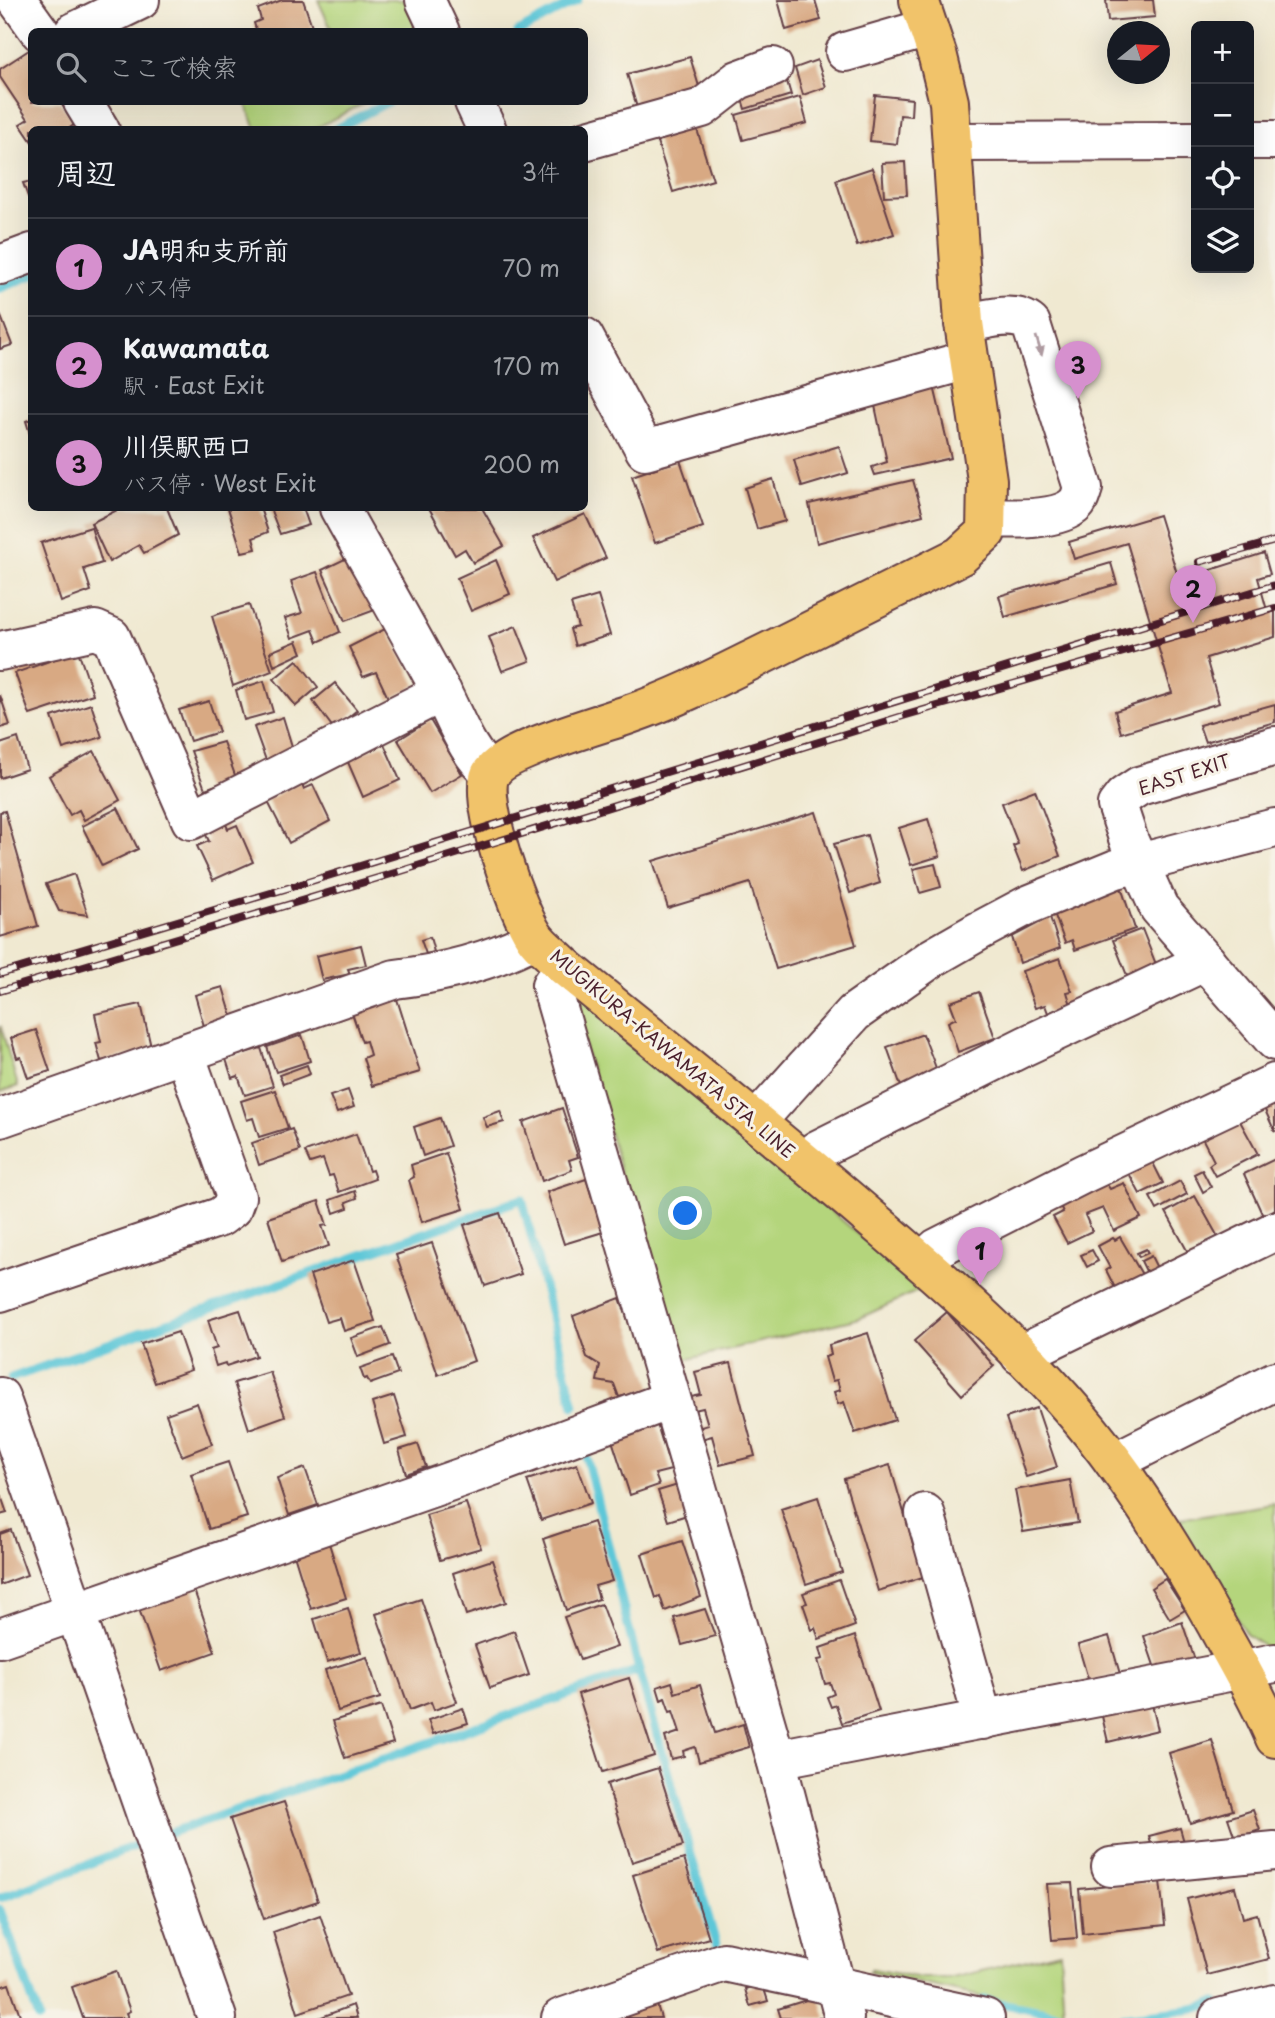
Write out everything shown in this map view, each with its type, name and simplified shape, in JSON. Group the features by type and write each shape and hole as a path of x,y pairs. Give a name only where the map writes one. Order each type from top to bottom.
{"main road":[{"path":"491,774 504,761 530,748 659,704 948,562 972,546 986,532 987,480 964,323 948,102 939,57 923,14"},
{"name":"MUGIKURA-KAWAMATA STA. LINE","path":"491,774 487,796 497,840 518,907 535,938 564,966 807,1164 922,1262 1020,1355 1114,1462 1184,1569 1258,1666 1275,1738"}],"street":[{"path":"17,0 37,28"},
{"path":"82,28 141,0"},
{"path":"425,0 438,28"},
{"path":"845,52 923,14"},
{"path":"588,140 702,108 738,80 773,67"},
{"path":"85,105 98,126"},
{"path":"475,105 485,126"},
{"path":"1254,141 1275,140"},
{"path":"952,142 1191,141"},
{"path":"0,265 28,254"},
{"path":"964,323 1014,316 1025,318 1031,324 1083,488 1078,503 1063,512 1034,517 988,518"},
{"path":"588,347 645,450 968,360"},
{"path":"341,511 442,692 472,752 479,764 491,774"},
{"path":"1,647 95,631 111,637 191,820 442,692"},
{"name":"EAST EXIT","path":"1139,862 1116,805 1124,796 1139,786 1275,746"},
{"path":"756,1122 854,1013 932,958 1028,905 1139,862 1275,828"},
{"path":"1139,862 1159,908 1275,1041"},
{"path":"0,1118 395,979 478,963 509,952 535,938"},
{"path":"807,1164 817,1150 1025,1046 1206,961"},
{"path":"564,966 551,985 776,1759 840,2002"},
{"path":"0,1292 220,1217 232,1208 236,1197 185,1054"},
{"path":"922,1262 937,1248 1058,1186 1275,1083"},
{"path":"1020,1355 1275,1231"},
{"path":"1114,1462 1275,1381"},
{"path":"0,1397 217,2018"},
{"path":"0,1638 474,1473 670,1400"},
{"path":"925,1513 983,1720"},
{"path":"776,1759 1258,1666"},
{"path":"1111,1867 1275,1851"},
{"path":"561,2018 724,1962 840,2002 985,2018"},
{"path":"1219,2018 1275,2004"}],"green space":[{"path":"318,0 410,0 422,28 331,28"},
{"path":"246,105 360,105 320,126 255,126"},
{"path":"583,997 922,1289 860,1318 676,1362 572,1005"},
{"path":"0,1028 18,1086 0,1092"},
{"path":"1275,1504 1275,1647 1266,1648 1246,1634 1177,1519"},
{"path":"1060,1952 1064,2015 869,1972 872,1969 922,1978 952,1978"}],"building":[{"path":"282,0 303,0 313,28 256,28 254,23 261,20 258,9"},
{"path":"778,0 815,0 821,20 786,30"},
{"path":"1106,0 1153,0 1155,17 1108,21"},
{"path":"28,51 28,105 62,105 75,124 28,126 28,136 20,124 28,119 0,77 0,69"},
{"path":"690,57 701,93 638,111 627,74"},
{"path":"817,60 826,87 803,95 795,68"},
{"path":"783,68 791,95 745,109 737,82"},
{"path":"875,95 912,99 911,116 900,115 897,144 870,141"},
{"path":"800,97 807,123 743,140 736,115"},
{"path":"694,120 713,180 673,192 654,132"},
{"path":"905,162 907,195 884,196 882,163"},
{"path":"872,168 894,234 857,246 836,180"},
{"path":"28,182 28,197 23,183"},
{"path":"0,314 12,345 0,349"},
{"path":"934,386 951,458 875,475 872,467 887,462 874,401"},
{"path":"839,446 848,473 802,487 794,460"},
{"path":"680,460 703,527 655,543 632,476"},
{"path":"773,479 785,521 757,529 745,488"},
{"path":"913,480 923,515 817,543 809,504"},
{"path":"115,511 168,511 178,535 144,553 139,545 109,562 91,523"},
{"path":"229,511 261,511 268,532 253,538 256,549 242,552"},
{"path":"271,511 304,511 309,525 280,534"},
{"path":"431,511 484,511 504,546 473,563 465,549 455,555"},
{"path":"585,514 606,558 554,582 533,538"},
{"path":"1159,515 1179,580 1264,553 1270,574 1258,578 1268,614 1275,611 1275,637 1206,658 1219,703 1121,733 1115,711 1172,693 1127,543 1074,559 1069,542"},
{"path":"91,527 102,563 84,569 91,591 61,602 41,543"},
{"path":"349,557 375,610 345,621 322,570"},
{"path":"496,560 510,594 471,611 457,578"},
{"path":"1111,563 1117,584 1005,617 999,596"},
{"path":"317,572 340,632 318,642 313,630 292,638 285,618 302,613 291,581"},
{"path":"598,596 610,635 575,646 570,629 578,627 571,604"},
{"path":"249,605 272,671 233,686 212,616"},
{"path":"516,626 530,661 502,671 489,637"},
{"path":"387,628 416,685 389,700 376,672 363,677 349,647"},
{"path":"297,641 302,653 274,666 270,652"},
{"path":"78,651 93,694 30,715 15,673"},
{"path":"297,660 318,687 296,706 274,679"},
{"path":"264,681 273,712 244,720 236,690"},
{"path":"335,683 357,710 334,729 313,701"},
{"path":"0,695 10,725 0,728"},
{"path":"209,701 219,732 190,741 179,710"},
{"path":"91,704 102,737 63,749 52,717"},
{"path":"1275,704 1275,722 1205,742 1199,725"},
{"path":"283,717 294,753 267,763 254,727"},
{"path":"430,720 462,774 430,793 398,740"},
{"path":"18,738 27,769 0,778 0,744"},
{"path":"223,742 236,778 205,789 191,751"},
{"path":"384,744 400,780 363,797 347,760"},
{"path":"94,751 120,800 84,820 79,810 70,815 49,776"},
{"path":"301,782 304,789 313,785 330,821 289,843 267,800"},
{"path":"1035,790 1060,856 1023,871 1013,846 1018,844 1002,803"},
{"path":"118,808 138,849 102,866 82,826"},
{"path":"5,811 38,926 0,937 0,812"},
{"path":"816,812 856,945 776,969 750,883 668,908 653,861"},
{"path":"928,819 940,856 911,865 899,828"},
{"path":"224,820 228,829 237,825 253,862 213,880 197,846 209,841 203,829"},
{"path":"867,835 880,883 850,893 834,844"},
{"path":"935,864 941,887 920,893 913,869"},
{"path":"74,874 88,915 59,911 46,884"},
{"path":"1121,887 1135,929 1075,950 1072,940 1065,943 1053,910"},
{"path":"1050,917 1060,948 1020,963 1012,937"},
{"path":"1142,929 1157,967 1128,978 1113,940"},
{"path":"430,937 434,952 426,954 421,940"},
{"path":"361,945 366,965 348,969 350,974 322,980 316,956"},
{"path":"1060,958 1072,991 1067,992 1071,1005 1048,1013 1045,1005 1035,1008 1022,971"},
{"path":"223,987 232,1017 204,1026 195,995"},
{"path":"979,992 995,1038 958,1052 948,1022 956,1018 950,1002"},
{"path":"397,999 420,1072 372,1086 363,1058 370,1055 366,1041 362,1042 352,1013"},
{"path":"141,1004 151,1047 135,1054 101,1061 96,1043 101,1042 95,1014"},
{"path":"36,1030 50,1071 28,1078 21,1057 17,1058 11,1038"},
{"path":"923,1034 939,1076 902,1089 887,1047"},
{"path":"302,1035 310,1061 276,1072 267,1047"},
{"path":"261,1048 273,1086 245,1095 238,1076 232,1078 226,1059"},
{"path":"307,1065 310,1074 283,1084 279,1075"},
{"path":"275,1090 288,1128 259,1137 253,1118 247,1120 241,1101"},
{"path":"348,1090 354,1107 337,1113 330,1096"},
{"path":"1275,1093 1275,1132 1260,1099"},
{"path":"562,1108 578,1157 569,1160 572,1170 542,1181 523,1122"},
{"path":"500,1111 504,1122 487,1127 483,1117"},
{"path":"1235,1112 1258,1154 1215,1176 1209,1165 1214,1161 1198,1130"},
{"path":"440,1118 450,1146 423,1156 414,1127"},
{"path":"292,1129 300,1151 259,1165 252,1143"},
{"path":"356,1134 369,1171 372,1170 375,1179 339,1192 323,1159 310,1163 305,1152"},
{"path":"446,1153 464,1209 422,1222 409,1180 414,1177 411,1165"},
{"path":"1148,1153 1163,1183 1140,1194 1124,1164"},
{"path":"1275,1159 1275,1209 1263,1216 1244,1174"},
{"path":"1202,1170 1211,1187 1203,1192 1194,1174"},
{"path":"586,1179 603,1232 564,1244 547,1192"},
{"path":"1180,1181 1187,1194 1157,1210 1150,1197"},
{"path":"1106,1183 1110,1189 1124,1183 1141,1218 1114,1231 1103,1208 1085,1215 1092,1231 1067,1243 1053,1217 1063,1212 1055,1195"},
{"path":"355,1191 357,1198 346,1202 348,1208 334,1213 330,1200"},
{"path":"1195,1196 1218,1237 1189,1254 1166,1212"},
{"path":"319,1201 327,1225 322,1226 329,1246 282,1262 268,1218"},
{"path":"500,1213 521,1274 485,1286 464,1225"},
{"path":"988,1233 996,1249 966,1264 958,1248"},
{"path":"1120,1237 1147,1283 1118,1294 1106,1270 1110,1268 1098,1246"},
{"path":"432,1243 474,1361 438,1375 396,1255"},
{"path":"1146,1249 1148,1253 1139,1257 1137,1253"},
{"path":"1092,1250 1098,1261 1087,1267 1081,1255"},
{"path":"1151,1256 1160,1274 1150,1279 1141,1261"},
{"path":"354,1260 375,1321 344,1331 340,1318 326,1322 310,1275"},
{"path":"620,1298 652,1389 619,1397 614,1384 597,1381 600,1365 587,1357 573,1316"},
{"path":"240,1310 256,1356 226,1366 225,1363 216,1366 211,1350 217,1348 208,1320"},
{"path":"947,1312 994,1366 962,1395 914,1341"},
{"path":"383,1327 390,1345 358,1357 351,1338"},
{"path":"178,1332 191,1370 155,1383 141,1344"},
{"path":"868,1333 895,1420 855,1433 844,1402 838,1404 834,1392 840,1390 837,1380 832,1381 825,1357 831,1355 829,1345"},
{"path":"392,1357 398,1374 370,1384 367,1378 364,1379 360,1368"},
{"path":"731,1363 755,1456 720,1465 712,1436 701,1439 698,1428 708,1425 703,1408 694,1410 691,1397 701,1395 695,1372"},
{"path":"270,1372 285,1416 249,1429 234,1383"},
{"path":"394,1396 407,1437 384,1444 372,1403"},
{"path":"197,1403 212,1444 182,1456 166,1414"},
{"path":"1037,1408 1057,1467 1026,1477 1006,1418"},
{"path":"656,1421 671,1470 655,1474 659,1485 630,1495 611,1437"},
{"path":"418,1444 426,1467 406,1474 399,1450"},
{"path":"228,1462 247,1517 209,1529 191,1474"},
{"path":"577,1464 591,1503 541,1520 527,1480"},
{"path":"890,1465 923,1577 878,1591 844,1479"},
{"path":"305,1468 318,1505 289,1515 277,1478"},
{"path":"1070,1480 1078,1523 1023,1532 1015,1490"},
{"path":"678,1485 687,1515 668,1521 658,1491"},
{"path":"0,1493 7,1513 0,1515"},
{"path":"818,1497 842,1572 806,1584 781,1509"},
{"path":"466,1503 481,1548 440,1560 426,1515"},
{"path":"593,1522 612,1581 595,1586 599,1599 566,1610 543,1539"},
{"path":"11,1530 27,1575 0,1585 0,1534"},
{"path":"328,1540 346,1598 311,1609 293,1551"},
{"path":"682,1541 701,1597 665,1611 660,1596 656,1598 642,1554"},
{"path":"492,1560 506,1602 466,1615 453,1573"},
{"path":"1165,1579 1185,1610 1170,1619 1151,1588"},
{"path":"839,1580 855,1626 819,1639 815,1628 812,1630 803,1604 807,1603 803,1593"},
{"path":"193,1587 215,1652 161,1671 138,1606"},
{"path":"421,1599 457,1702 434,1710 431,1702 410,1710 376,1614"},
{"path":"601,1604 617,1647 580,1660 564,1617"},
{"path":"348,1608 361,1652 327,1662 314,1619"},
{"path":"705,1609 715,1636 682,1645 674,1618"},
{"path":"1182,1622 1196,1663 1158,1677 1144,1636"},
{"path":"514,1631 529,1675 490,1688 475,1645"},
{"path":"855,1636 879,1711 842,1723 836,1705 831,1707 827,1697 834,1694 830,1683 825,1684 818,1660 823,1659 820,1648"},
{"path":"1109,1636 1120,1674 1089,1682 1078,1645"},
{"path":"367,1657 380,1698 338,1711 325,1670"},
{"path":"629,1678 654,1756 603,1772 578,1694"},
{"path":"672,1682 675,1693 700,1685 715,1733 743,1724 749,1747 699,1762 695,1747 683,1751 684,1756 671,1759 665,1737 680,1732 673,1711 670,1712 665,1698 661,1700 657,1687"},
{"path":"1149,1692 1158,1730 1108,1742 1099,1703"},
{"path":"381,1706 393,1743 345,1758 333,1721"},
{"path":"463,1708 468,1723 433,1734 428,1720"},
{"path":"1212,1740 1233,1810 1190,1823 1169,1753"},
{"path":"658,1768 683,1846 632,1862 607,1784"},
{"path":"284,1802 318,1901 264,1919 230,1819"},
{"path":"1253,1810 1260,1830 1235,1838 1228,1818"},
{"path":"1180,1828 1186,1849 1155,1858 1149,1836"},
{"path":"684,1859 709,1938 658,1953 633,1875"},
{"path":"1160,1881 1165,1925 1083,1934 1079,1889"},
{"path":"1072,1883 1077,1938 1052,1940 1047,1884"},
{"path":"1235,1887 1243,1918 1257,1914 1269,1959 1207,1975 1187,1899"},
{"path":"320,1915 348,1996 298,2013 273,1932"},
{"path":"116,1971 130,2011 126,2013 128,2018 83,2018 72,1987"},
{"path":"762,1983 768,2001 750,2006 745,1989"},
{"path":"9,1984 21,2018 0,2018 0,1987"},
{"path":"654,1995 661,2018 621,2018 617,2006"},
{"path":"819,1996 826,2018 781,2018 778,2009"},
{"path":"353,2005 357,2018 319,2018"}],"waterway":[{"path":"526,28 578,0"},
{"path":"342,126 382,105"},
{"path":"0,288 28,277"},
{"path":"11,1378 522,1199 574,1406"},
{"path":"586,1456 639,1670 716,1944"},
{"path":"161,1836 639,1670"},
{"path":"0,1898 145,1842"},
{"path":"0,1910 39,2018"},
{"path":"984,2000 1078,2018"},
{"path":"1123,2018 1194,2009 1216,2003"}],"railway":[{"path":"1199,562 1275,541"},
{"path":"0,974 1275,585"},
{"path":"0,991 398,872 903,716 1275,608"}],"place":[{"name":"川俣駅西口","path":"1078,399"},
{"name":"Kawamata","path":"1193,623"},
{"name":"JA明和支所前","path":"980,1285"}]}
